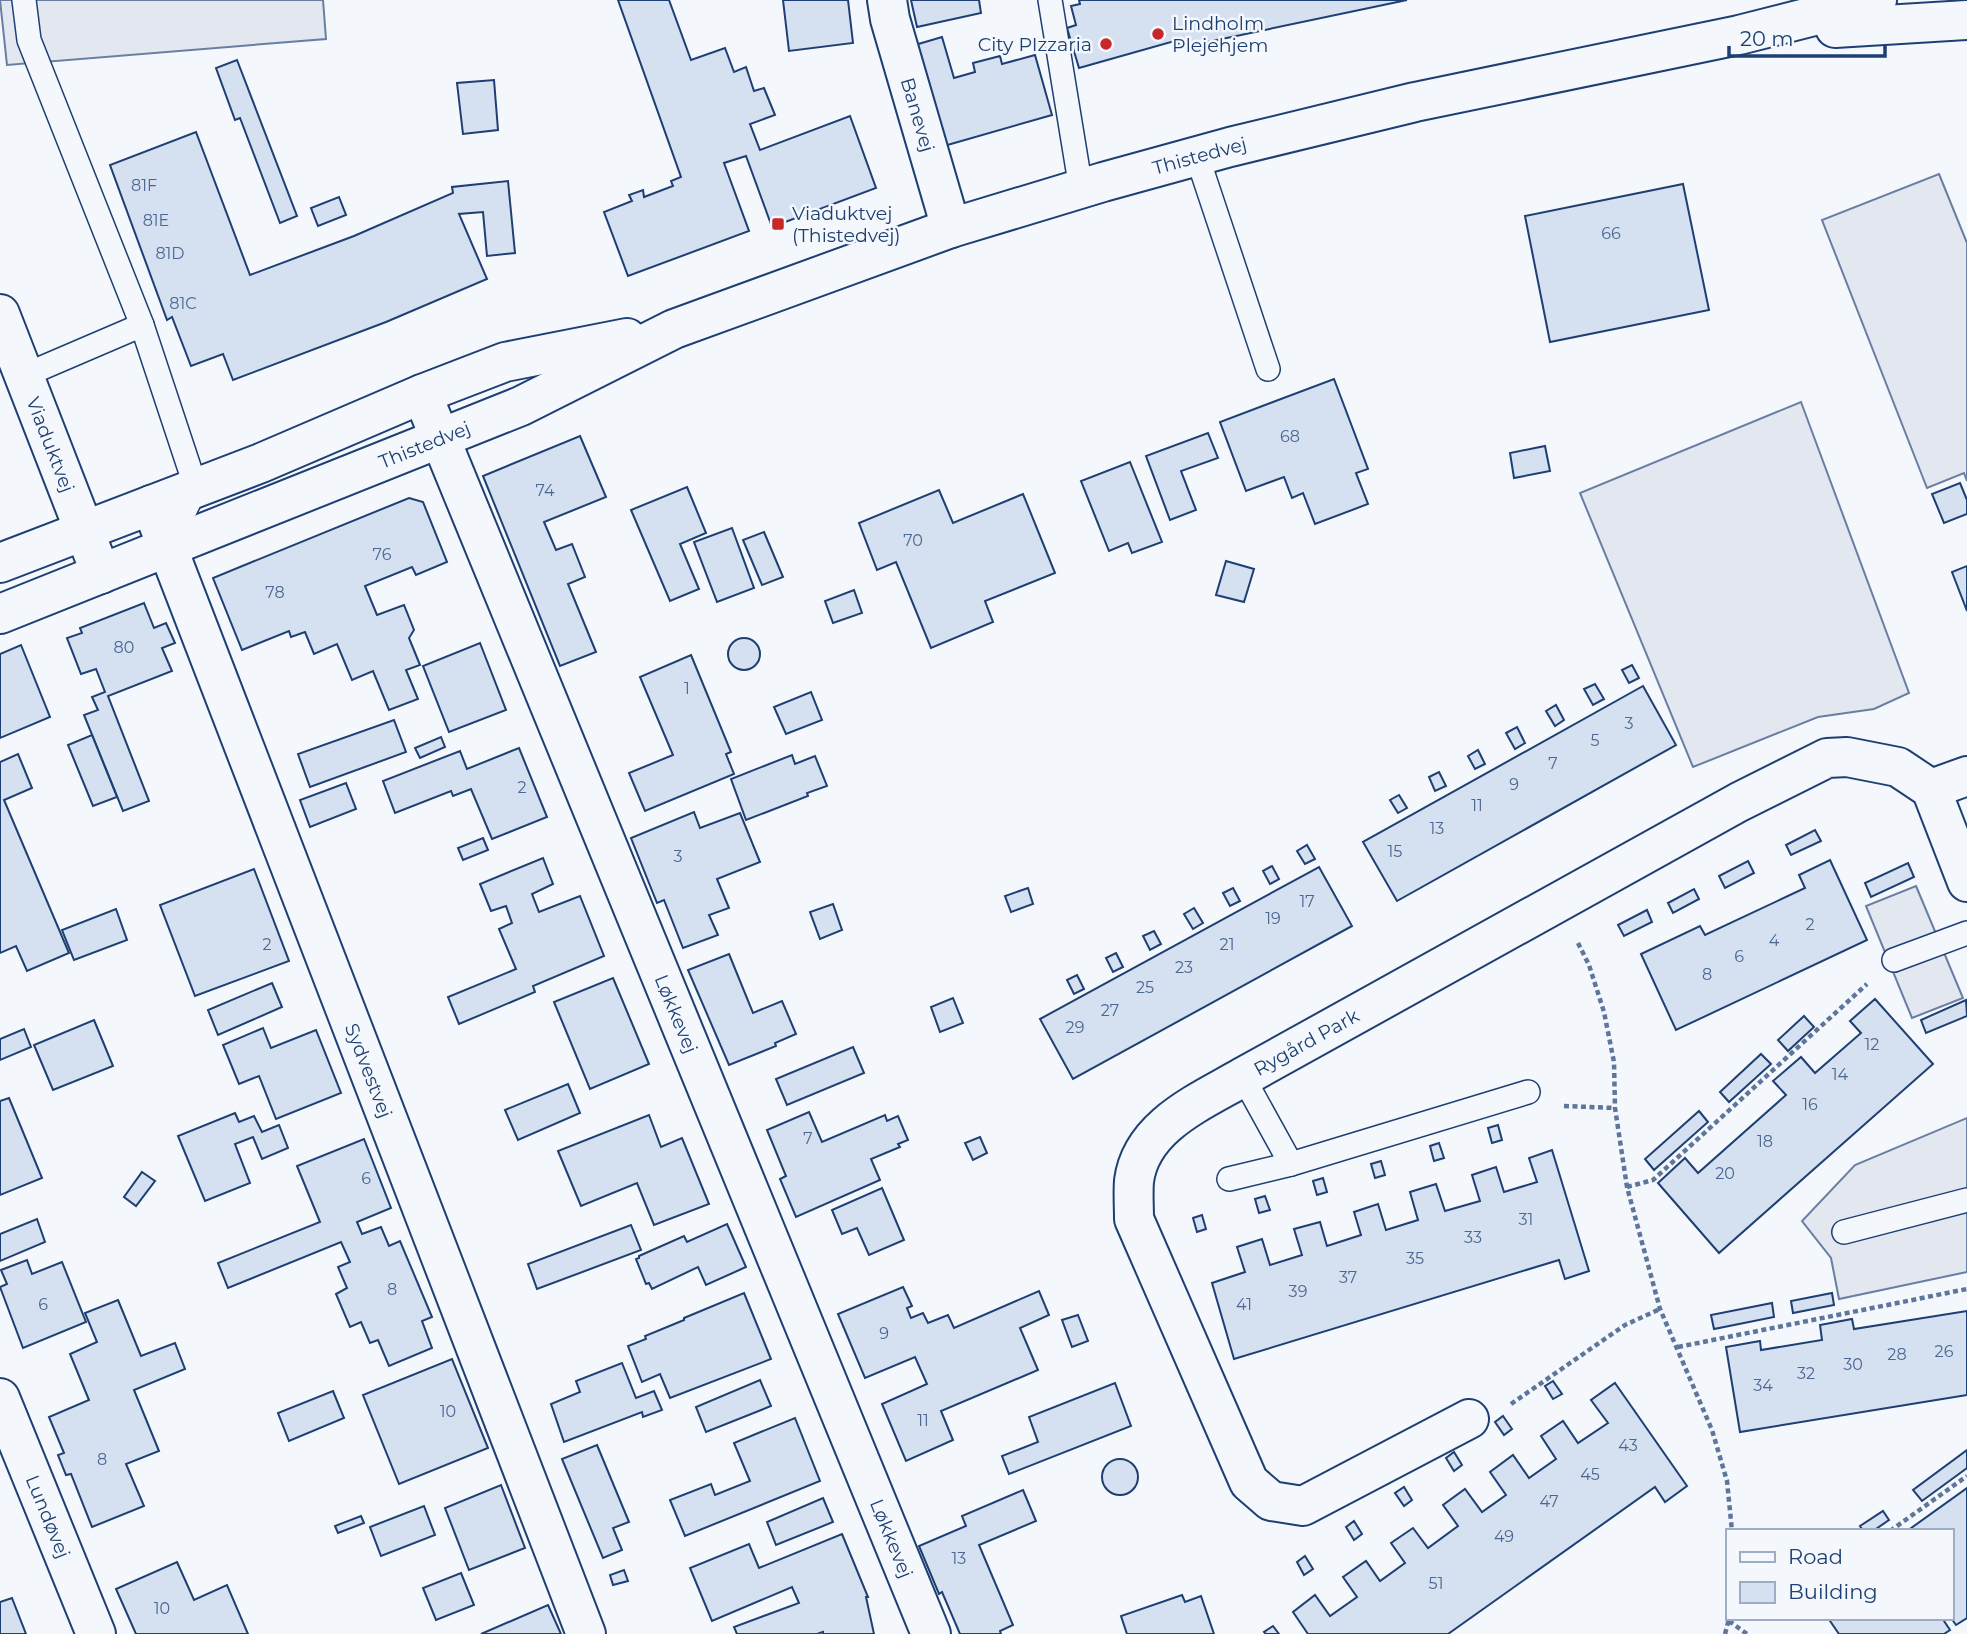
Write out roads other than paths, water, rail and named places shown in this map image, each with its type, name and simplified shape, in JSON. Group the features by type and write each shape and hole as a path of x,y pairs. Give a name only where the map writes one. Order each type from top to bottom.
{"street":[{"name":"Banevej","path":"887,0 890,19 951,228"},
{"name":"Thistedvej","path":"0,614 521,406 674,330 951,228 1197,156 1415,102 1739,35 1877,0"},
{"name":"Thistedvej","path":"1739,35 1967,20"},
{"name":"Viaduktvej","path":"0,314 101,574"},
{"name":"Thistedvej","path":"0,563 196,488 505,362 674,330"},
{"name":"Løkkevej","path":"422,394 931,1634"},
{"name":"Sydvestvej","path":"151,505 586,1634"},
{"name":"Rygård Park","path":"1469,1419 1303,1506 1271,1500 1249,1482 1134,1219 1134,1180 1147,1144 1174,1117 1243,1077 1739,802 1827,758 1847,757 1898,767 1931,789"},
{"path":"1967,776 1931,789 1967,882"},
{"name":"Lundøvej","path":"0,1398 96,1634"}],"lane":[{"path":"24,0 29,40 142,325 196,488 167,547"},
{"path":"1050,0 1081,189"},
{"path":"1197,156 1268,369"},
{"path":"23,376 142,325"},
{"path":"1894,960 1967,933"},
{"path":"1243,1077 1290,1164"},
{"path":"1229,1179 1290,1164 1528,1092"},
{"path":"1844,1232 1967,1200"}],"place":[{"name":"Lindholm Plejehjem","path":"1158,34"},
{"name":"City PIzzaria","path":"1106,44"},
{"name":"Viaduktvej (Thistedvej)","path":"778,224"}]}
